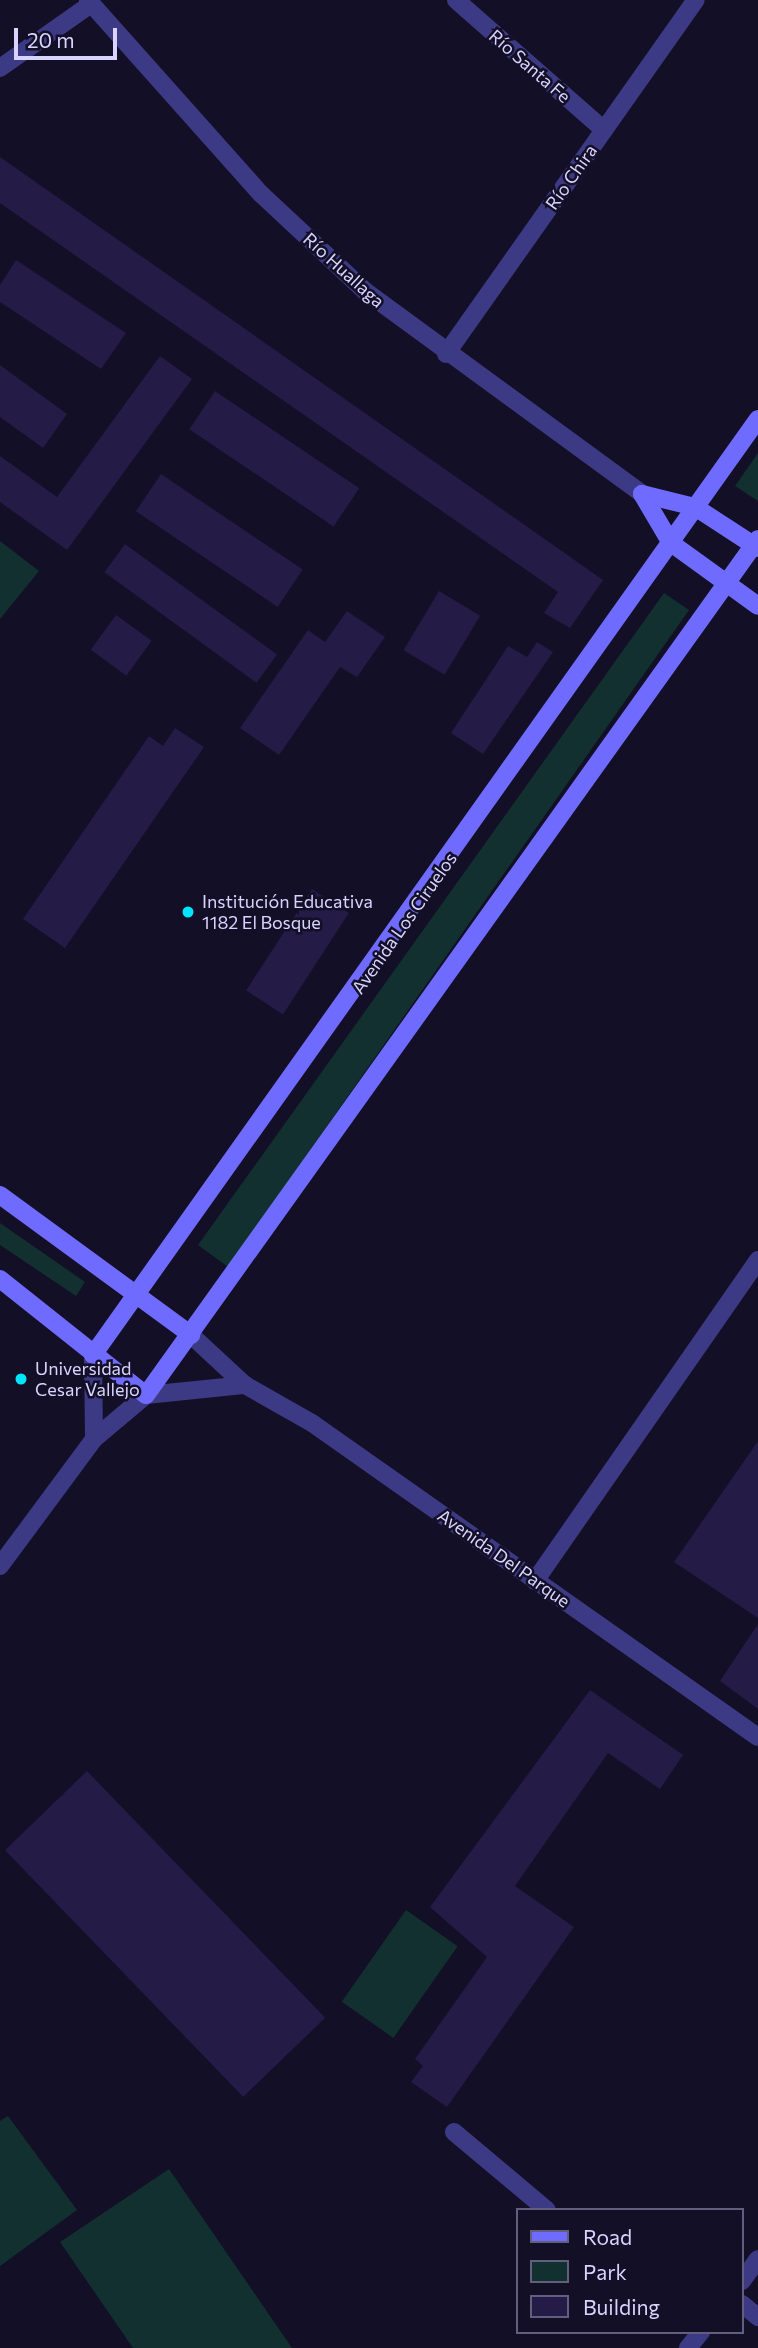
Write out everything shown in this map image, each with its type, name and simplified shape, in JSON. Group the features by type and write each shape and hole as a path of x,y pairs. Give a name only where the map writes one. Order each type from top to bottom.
{"main road":[{"name":"Avenida Los Ciruelos","path":"93,1355 139,1294 758,419"},
{"path":"0,1279 146,1395 757,544 695,508 642,494"},
{"path":"642,494 671,543 758,606"},
{"path":"0,1195 139,1294"},
{"name":"Avenida Del Parque","path":"139,1294 191,1335"}],"street":[{"name":"Río Santa Fe","path":"456,0 604,130"},
{"name":"Río Chira","path":"446,354 696,0"},
{"path":"0,68 90,2"},
{"name":"Río Huallaga","path":"90,2 261,194 365,291 446,354 642,494"},
{"path":"535,1581 758,1259"},
{"name":"Avenida Del Parque","path":"191,1335 245,1385 312,1423 758,1737"},
{"path":"93,1355 94,1438"},
{"path":"0,1566 94,1438 146,1395 245,1385"},
{"path":"454,2132 545,2208"},
{"path":"744,2278 758,2259"},
{"path":"744,2306 758,2317"}],"green space":[{"path":"758,453 758,501 735,486"},
{"path":"0,541 39,571 0,619"},
{"path":"664,593 689,610 228,1267 198,1245"},
{"path":"0,1223 85,1282 76,1296 0,1245"},
{"path":"406,1910 458,1946 393,2038 342,2002"},
{"path":"8,2116 77,2210 0,2266 0,2121"},
{"path":"169,2169 292,2348 133,2348 60,2242"}],"building":[{"path":"0,157 603,580 570,628 544,613 558,592 0,203"},
{"path":"16,260 126,333 101,369 0,302 0,285"},
{"path":"160,356 192,379 67,550 0,502 0,456 57,497"},
{"path":"0,365 67,414 43,448 0,417"},
{"path":"215,391 359,488 334,526 189,429"},
{"path":"161,474 303,570 278,607 136,511"},
{"path":"125,544 277,655 257,683 104,572"},
{"path":"439,591 480,616 445,675 403,650"},
{"path":"347,611 385,637 357,677 340,667 279,755 240,728 308,630 325,642"},
{"path":"116,615 152,641 126,676 91,650"},
{"path":"537,642 553,652 483,754 451,733 508,646 527,657"},
{"path":"175,728 204,747 65,948 23,919 149,736 163,746"},
{"path":"312,889 349,913 283,1014 246,990"},
{"path":"758,1441 758,1618 674,1562"},
{"path":"758,1624 758,1709 720,1681"},
{"path":"590,1690 683,1755 660,1789 608,1753 515,1886 574,1927 447,2107 411,2082 423,2066 415,2059 487,1957 430,1907"},
{"path":"87,1771 325,2018 243,2097 5,1850"}],"place":[{"name":"Institución Educativa 1182 El Bosque","path":"188,912"},
{"name":"Universidad Cesar Vallejo","path":"21,1379"}]}
